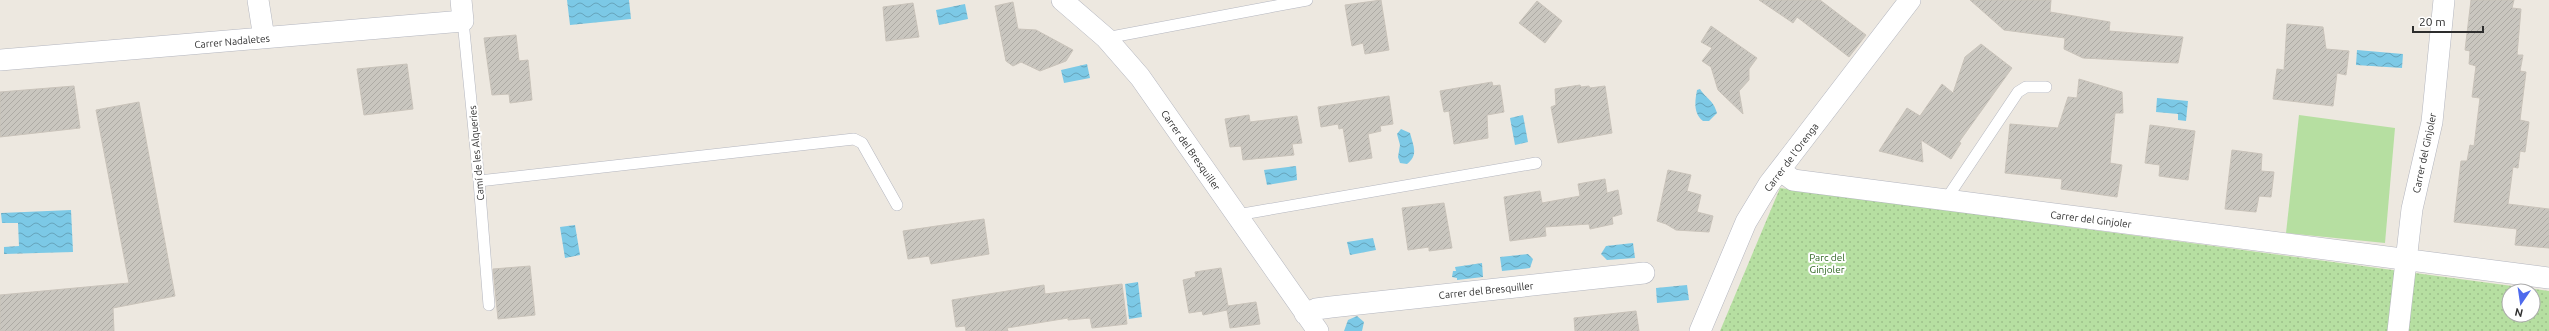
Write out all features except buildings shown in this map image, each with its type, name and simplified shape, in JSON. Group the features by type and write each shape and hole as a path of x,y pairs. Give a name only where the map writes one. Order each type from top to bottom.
{"street":[{"path":"258,0 264,38"},
{"name":"Camí de les Alqueries","path":"461,0 463,21"},
{"name":"Carrer del Bresquiller","path":"1062,0 1106,38 1140,77 1237,215 1308,325"},
{"name":"Carrer de l'Orenga","path":"1700,331 1746,222 1780,170 1910,0"},
{"name":"Carrer del Ginjoler","path":"2398,331 2412,209 2432,122 2444,0"},
{"name":"Carrer Nadaletes","path":"0,60 463,21"},
{"name":"Carrer del Ginjoler","path":"1780,170 1793,180 1945,201 2549,278"},
{"name":"Carrer del Bresquiller","path":"1308,325 1316,309 1331,306 1644,273"}],"lane":[{"path":"1106,38 1308,0"},
{"name":"Camí de les Alqueries","path":"463,21 479,181 488,305"},
{"path":"1945,201 2018,92 2026,87 2046,87"},
{"path":"479,181 854,139 862,143 897,205"},
{"path":"1237,215 1536,163"}],"green space":[{"path":"2299,115 2395,128 2385,243 2286,233"},
{"name":"Parc del Ginjoler","path":"1780,188 2501,285 2501,323 2541,323 2541,290 2549,291 2549,331 1720,331"}],"water":[{"path":"567,0 629,0 631,19 570,25"},
{"path":"965,4 968,19 939,25 936,10"},
{"path":"2357,50 2403,54 2402,68 2356,65"},
{"path":"1087,64 1090,78 1064,83 1061,70"},
{"path":"1700,89 1712,102 1717,113 1709,121 1703,121 1696,111 1695,103 1697,90"},
{"path":"2157,98 2188,101 2186,121 2178,120 2178,114 2156,112"},
{"path":"1523,115 1528,142 1515,145 1510,118"},
{"path":"1401,129 1410,133 1414,146 1413,157 1407,164 1400,163 1398,157 1400,145 1397,134"},
{"path":"1296,166 1297,180 1267,185 1264,170"},
{"path":"71,210 73,252 4,254 4,247 19,246 18,223 2,223 1,213"},
{"path":"575,225 580,255 565,258 560,227"},
{"path":"1373,238 1376,250 1350,255 1347,242"},
{"path":"1633,243 1635,258 1607,260 1601,254 1606,246"},
{"path":"1528,254 1533,259 1530,268 1502,271 1500,257"},
{"path":"1482,263 1483,277 1457,280 1457,278 1452,277 1453,271 1456,271 1455,267"},
{"path":"1138,282 1142,317 1129,319 1125,284"},
{"path":"1687,285 1689,300 1657,303 1656,288"},
{"path":"1357,316 1364,322 1362,331 1344,331 1348,320"}]}
